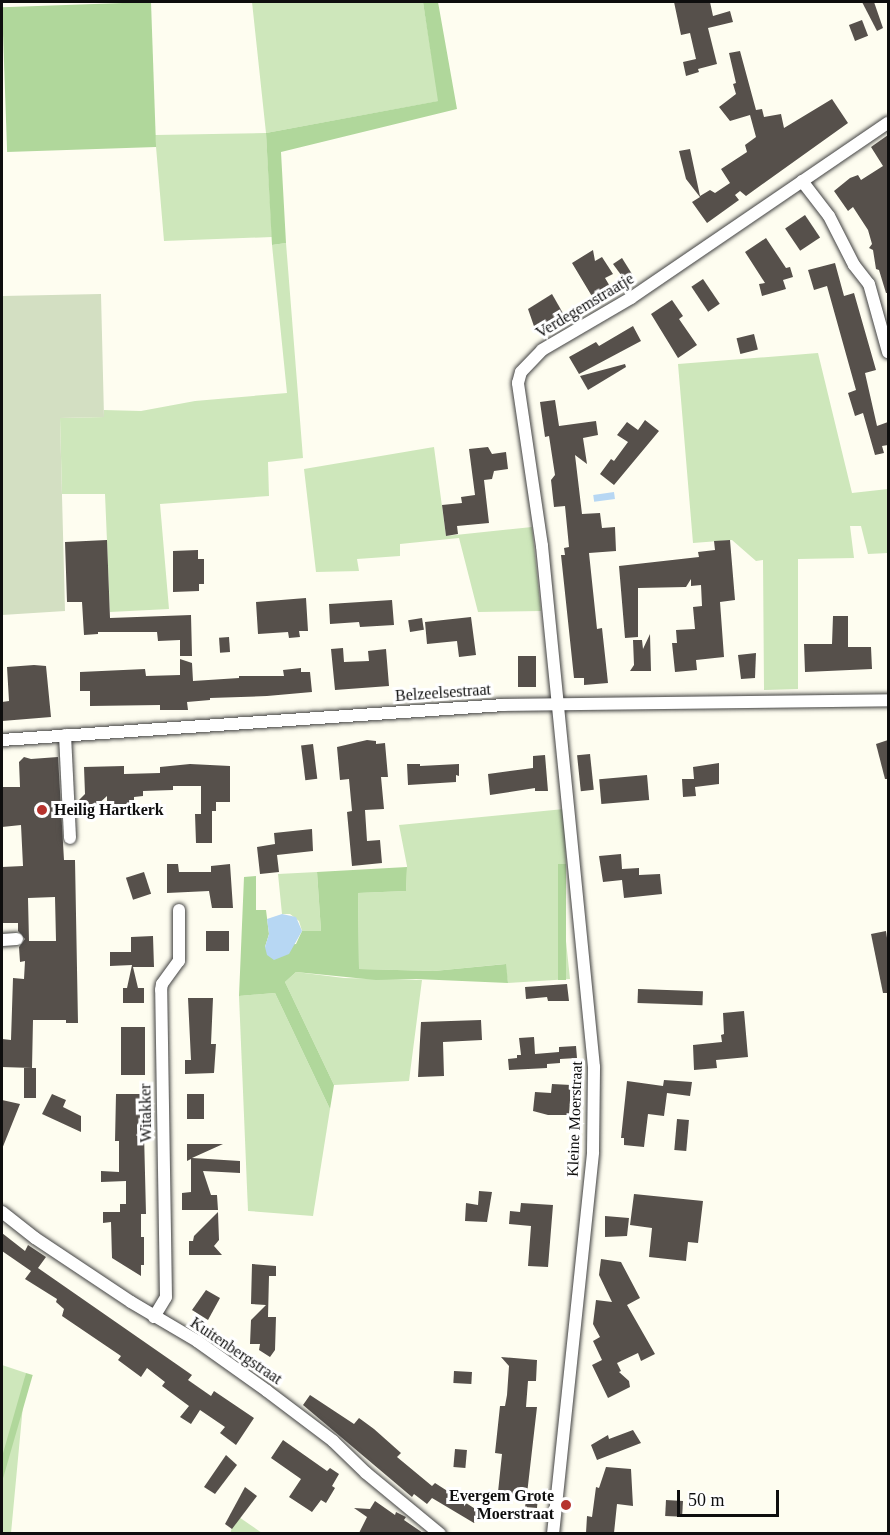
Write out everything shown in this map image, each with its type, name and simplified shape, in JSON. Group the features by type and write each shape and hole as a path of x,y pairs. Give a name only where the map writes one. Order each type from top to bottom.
{"street":[{"name":"Verdegemstraatje","path":"558,705 542,546 519,383 521,372 542,351 631,298 888,123"},
{"path":"802,182 829,216 854,265 869,284 888,352"},
{"name":"Belzeelsestraat","path":"2,740 504,705 888,700"},
{"name":"Kleine Moerstraat","path":"552,1533 592,1152 594,1067 558,705"},
{"path":"65,735 70,838"},
{"name":"Witakker","path":"154,1317 166,1297 161,990 162,984 179,961 179,910"},
{"path":"2,940 17,939"},
{"name":"Kuitenbergstraat","path":"2,1212 35,1238 154,1317 197,1341 314,1427 440,1533"}],"green space":[{"path":"151,2 156,147 7,152 2,7"},
{"path":"252,2 423,2 439,101 266,133"},
{"path":"423,2 438,2 457,109 281,152 286,243 272,245 266,133 438,101"},
{"path":"266,133 272,237 164,241 155,135"},
{"path":"286,243 303,458 268,462 269,496 160,504 169,609 110,612 105,494 62,494 60,418 104,417 104,410 141,411 195,401 287,393 272,245"},
{"path":"101,294 104,417 60,418 65,611 2,615 2,296"},
{"path":"818,353 852,493 888,489 888,553 868,554 861,526 850,526 854,558 798,559 798,689 764,690 763,560 756,561 732,540 693,543 678,364"},
{"path":"434,447 446,536 532,527 541,611 478,612 459,538 400,544 400,556 357,559 359,571 316,572 304,469"},
{"path":"564,809 566,864 558,865 570,979 508,983 505,964 434,971 359,969 358,893 406,891 407,866 399,825"},
{"path":"558,864 566,864 566,980 558,980"},
{"path":"407,867 406,891 358,893 359,969 434,971 506,964 508,983 416,979 376,980 296,972 285,982 334,1085 330,1109 275,993 239,996 244,877 256,876 256,910 266,910 269,934 265,947 296,944 302,931 321,931 317,872"},
{"path":"317,872 321,931 302,931 299,921 290,914 282,914 278,874"},
{"path":"296,972 344,978 422,980 409,1081 334,1085 285,982"},
{"path":"275,993 330,1109 313,1216 248,1211 239,996"},
{"path":"2,1365 26,1373 11,1533 2,1533"},
{"path":"26,1373 33,1375 2,1482 2,1457"},
{"path":"236,1515 262,1533 230,1534"}],"water":[{"path":"614,492 615,499 594,502 593,495"},
{"path":"282,914 296,917 302,931 289,954 274,960 267,955 265,947 269,934 267,919"}],"building":[{"path":"674,2 710,2 713,16 730,11 733,22 708,28 717,64 698,69 699,72 686,76 683,62 696,59 690,33 681,35"},
{"path":"862,2 874,2 883,28 877,31"},
{"path":"862,20 868,36 855,41 849,25"},
{"path":"740,51 756,110 762,109 764,117 781,114 784,128 832,99 848,123 746,196 740,191 735,195 739,200 707,223 692,202 700,197 686,179 679,151 690,149 700,196 710,190 715,193 730,183 721,169 747,152 745,145 756,137 750,115 730,121 719,107 736,94 733,84 736,83 729,53"},
{"path":"888,135 888,293 886,293 879,270 876,269 873,250 869,248 872,244 868,230 853,207 848,211 834,191 850,178 858,175 861,180 883,166 871,147"},
{"path":"805,215 820,237 800,251 785,228"},
{"path":"766,238 786,268 790,267 793,277 783,280 786,289 762,296 759,284 765,283 745,252"},
{"path":"593,250 595,261 602,257 613,274 605,278 611,288 593,298 572,263"},
{"path":"622,258 632,274 624,279 613,264"},
{"path":"835,263 844,296 854,293 876,370 865,373 877,426 888,422 888,445 882,446 884,453 875,455 863,413 855,416 848,393 856,390 827,286 814,290 808,270"},
{"path":"703,279 720,304 708,312 691,287"},
{"path":"552,294 564,315 536,332 528,309"},
{"path":"672,300 683,316 679,319 697,345 678,358 651,314"},
{"path":"633,326 641,341 579,374 569,357 596,342 599,346"},
{"path":"754,334 758,350 740,354 737,338"},
{"path":"625,364 626,367 588,390 580,376"},
{"path":"555,400 559,426 596,421 598,435 583,438 587,464 575,455 582,514 600,513 602,528 615,527 616,551 589,553 597,629 602,628 608,683 584,685 584,678 574,678 561,555 565,555 564,548 569,547 565,506 554,507 551,480 555,475 549,436 545,437 540,402"},
{"path":"645,420 659,431 614,485 600,474 611,459 614,461 628,442 617,435 627,422 638,430"},
{"path":"488,447 492,454 506,452 508,469 494,471 492,479 484,480 489,523 457,526 458,534 446,536 442,505 462,503 461,497 475,495 469,449"},
{"path":"107,540 110,618 191,615 192,656 180,656 180,640 158,641 157,632 98,632 98,634 84,635 82,602 67,602 65,542"},
{"path":"730,540 735,600 720,602 724,657 696,660 697,670 675,672 672,643 677,643 676,630 695,629 693,607 702,606 701,585 691,586 691,579 686,587 638,588 638,637 625,638 619,566 699,557 698,552 715,550 714,541"},
{"path":"198,550 198,559 204,559 204,584 199,584 199,591 173,592 173,551"},
{"path":"306,598 308,631 299,631 300,637 289,638 288,632 258,634 256,602"},
{"path":"392,600 394,625 360,627 359,622 330,624 329,604"},
{"path":"833,616 848,616 848,647 871,647 872,669 805,672 804,644 832,644"},
{"path":"471,617 476,655 459,657 457,641 427,644 425,622"},
{"path":"422,618 424,630 410,632 408,620"},
{"path":"650,634 651,671 630,671 634,665 633,640 642,640 643,649"},
{"path":"229,637 230,652 220,653 219,638"},
{"path":"343,648 344,662 369,661 368,651 386,649 389,686 335,690 331,649"},
{"path":"756,653 755,678 741,679 738,655"},
{"path":"518,656 536,656 536,687 518,687"},
{"path":"180,659 192,663 193,681 239,678 239,676 284,676 283,670 301,668 301,672 310,672 312,692 210,698 210,700 187,702 188,710 160,710 160,705 90,706 90,691 80,691 80,672 145,669 146,676 180,675"},
{"path":"46,666 51,717 2,721 2,702 9,701 7,667"},
{"path":"367,740 376,741 376,744 385,743 388,777 381,777 384,809 365,810 367,841 380,840 382,863 352,866 347,812 352,811 349,779 340,780 337,747"},
{"path":"888,740 888,779 885,779 876,744"},
{"path":"313,744 317,779 305,780 301,745"},
{"path":"590,754 594,790 581,791 577,755"},
{"path":"545,755 548,791 535,791 535,788 490,795 488,774 533,768 533,756"},
{"path":"24,757 31,759 58,757 64,860 75,860 78,1023 66,1023 66,1020 33,1020 32,1068 2,1067 2,1039 11,1040 13,978 24,979 25,961 20,962 19,947 25,939 18,931 18,923 2,923 2,867 23,866 21,825 2,827 2,787 20,787 19,762","holes":["55,897 56,941 29,941 28,898"]},
{"path":"719,763 719,784 695,787 696,796 683,797 682,779 694,779 693,767"},
{"path":"190,764 230,766 230,802 216,802 216,811 212,811 212,843 196,843 195,814 201,814 201,786 173,786 173,790 143,791 143,796 134,797 134,817 107,817 107,796 95,807 87,809 77,802 85,794 84,767 124,766 124,774 160,773 160,767"},
{"path":"407,764 420,764 420,766 459,764 459,776 456,775 456,782 408,785"},
{"path":"647,775 649,800 601,804 599,779"},
{"path":"312,829 313,851 277,855 279,872 260,874 257,847 275,844 274,833"},
{"path":"621,854 622,869 639,868 639,875 660,874 662,894 624,898 622,880 603,882 599,856"},
{"path":"167,864 178,864 179,872 211,872 211,866 230,864 233,908 212,908 209,891 167,893"},
{"path":"144,872 151,894 133,900 126,878"},
{"path":"206,931 229,931 229,951 206,951"},
{"path":"886,931 888,993 883,993 871,934"},
{"path":"153,936 154,967 133,967 138,988 144,988 144,1003 123,1003 123,988 127,988 132,965 110,966 110,952 131,952 131,937"},
{"path":"567,984 569,1001 548,1001 547,997 526,999 525,987"},
{"path":"638,989 703,991 702,1005 638,1003"},
{"path":"188,998 213,998 211,1044 216,1044 214,1073 185,1074 185,1060 191,1060"},
{"path":"744,1011 748,1057 716,1060 717,1068 694,1070 693,1045 722,1042 723,1013"},
{"path":"481,1020 482,1040 443,1042 444,1076 418,1077 421,1022"},
{"path":"121,1027 145,1027 145,1075 121,1075"},
{"path":"534,1037 535,1054 559,1052 559,1047 576,1046 577,1058 560,1059 560,1063 547,1064 547,1068 509,1070 508,1059 521,1055 519,1038"},
{"path":"24,1068 36,1068 36,1098 24,1098"},
{"path":"664,1080 692,1082 690,1096 667,1093 664,1116 648,1114 644,1147 624,1145 624,1138 621,1138 627,1081 663,1086"},
{"path":"552,1084 571,1085 569,1115 548,1115 533,1111 535,1092 551,1093"},
{"path":"52,1094 66,1100 63,1107 81,1116 81,1132 42,1114"},
{"path":"116,1094 143,1094 144,1122 147,1122 147,1132 144,1133 146,1214 141,1214 144,1265 141,1265 141,1276 112,1258 111,1222 103,1223 103,1212 120,1212 120,1204 126,1204 126,1181 101,1182 101,1171 119,1172 119,1141 115,1141"},
{"path":"187,1094 204,1094 204,1119 187,1119"},
{"path":"2,1100 20,1104 2,1149"},
{"path":"677,1119 689,1120 686,1151 674,1150"},
{"path":"187,1144 223,1144 192,1158 240,1161 240,1173 203,1171 211,1195 217,1195 218,1210 182,1210 182,1193 191,1192 191,1159 187,1161"},
{"path":"479,1191 492,1192 487,1222 465,1221 466,1203 478,1205"},
{"path":"634,1194 703,1201 698,1243 688,1242 686,1261 649,1257 652,1228 630,1225"},
{"path":"521,1203 553,1205 548,1267 528,1266 531,1226 509,1224 510,1211 520,1212"},
{"path":"218,1212 219,1240 214,1246 222,1255 189,1255 189,1241 193,1241 194,1236"},
{"path":"605,1216 629,1218 627,1236 605,1237"},
{"path":"2,1233 25,1251 28,1245 46,1257 38,1268 192,1375 188,1380 211,1396 214,1391 254,1418 236,1445 220,1433 225,1427 200,1410 191,1424 180,1417 189,1406 162,1386 165,1382 147,1368 141,1377 118,1360 121,1356 62,1316 64,1309 56,1302 57,1299 25,1279 31,1271 2,1251"},
{"path":"601,1259 621,1262 640,1298 627,1305 655,1354 641,1361 638,1353 617,1363 621,1371 619,1372 629,1381 630,1387 608,1398 592,1365 602,1360 593,1341 600,1337 593,1324 596,1300 612,1302 599,1275"},
{"path":"252,1264 276,1266 276,1276 269,1276 268,1317 276,1317 275,1350 270,1357 259,1350 260,1344 250,1344 251,1320 266,1305 251,1304"},
{"path":"206,1290 220,1298 208,1320 192,1310"},
{"path":"501,1357 537,1360 536,1381 528,1381 526,1407 537,1407 527,1494 538,1496 537,1508 525,1507 527,1495 498,1492 502,1454 495,1453 500,1406 505,1406 507,1395 509,1366"},
{"path":"454,1371 472,1372 471,1384 453,1383"},
{"path":"310,1395 354,1424 359,1418 374,1429 401,1453 397,1457 432,1486 435,1483 480,1512 474,1523 432,1498 427,1504 414,1494 412,1497 303,1405"},
{"path":"633,1430 641,1443 597,1460 591,1445 608,1435 609,1439"},
{"path":"283,1440 327,1471 330,1468 339,1474 332,1486 335,1488 326,1503 321,1500 312,1512 289,1497 301,1479 271,1458"},
{"path":"455,1449 467,1450 465,1468 453,1467"},
{"path":"226,1455 237,1465 215,1494 204,1487"},
{"path":"606,1467 631,1469 633,1506 617,1504 614,1533 586,1533 587,1516 592,1517 596,1487 599,1488"},
{"path":"245,1487 257,1496 232,1529 225,1524"},
{"path":"666,1500 683,1501 682,1517 665,1516"},
{"path":"375,1501 395,1515 396,1512 406,1517 404,1520 423,1533 359,1533 367,1517 354,1508 370,1509"}],"place":[{"name":"Heilig Hartkerk","path":"42,810"},
{"name":"Evergem Grote Moerstraat","path":"566,1505"}]}
